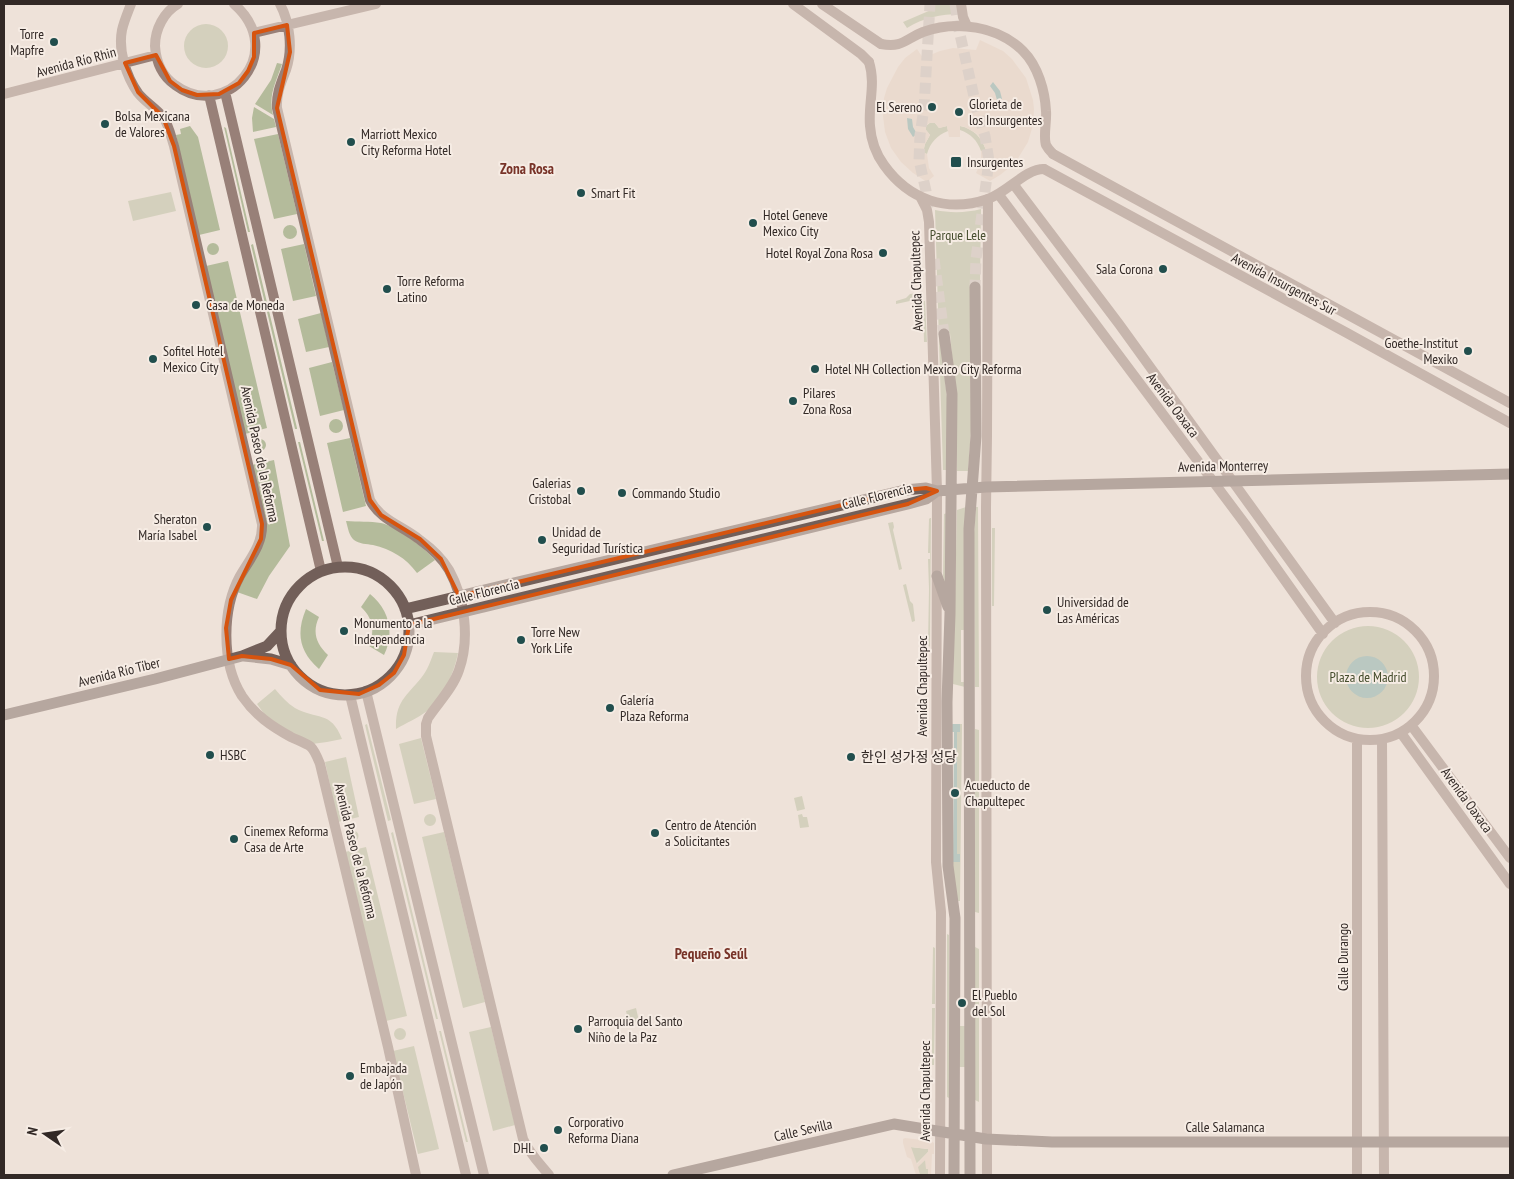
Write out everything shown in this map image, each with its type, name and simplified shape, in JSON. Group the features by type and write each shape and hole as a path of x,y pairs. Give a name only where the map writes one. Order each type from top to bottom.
{"main road":[{"name":"Avenida Paseo de la Reforma","path":"131,4 122,31 122,44 129,79 145,102 163,117 174,146 262,524 261,539 234,588 229,606 226,628 229,659 242,695 258,715 272,726 312,748 320,764 386,1038 416,1175"},
{"path":"178,4 164,16 158,28 155,41 156,56 161,69 170,81 182,90 197,95 225,92 239,83 248,71 254,57 254,33 245,14 234,4"},
{"path":"280,4 291,44 286,68 278,91 277,108 370,500 374,508 381,515 420,539 441,559 449,571 459,596 463,613 465,640 459,671 428,718 426,736 523,1139 526,1147 549,1175"},
{"path":"254,33 376,4"},
{"path":"793,4 861,54 869,62 873,81 869,110 870,128 874,145 880,159 900,184 921,198 938,203 953,204 988,204 1002,198 1016,188"},
{"path":"822,4 872,39 881,44 892,46 942,27 968,26 963,16 962,6"},
{"name":"Avenida Insurgentes Sur","path":"968,26 996,34 1010,41 1023,51 1032,62 1044,93 1046,146 1053,154 1510,403"},
{"name":"Avenida Río Rhin","path":"4,94 156,56"},
{"path":"225,92 338,567"},
{"path":"209,95 321,571"},
{"name":"Avenida Insurgentes Sur","path":"1016,188 1030,172 1036,169 1044,169 1510,423"},
{"name":"Avenida Oaxaca","path":"1016,188 1118,324 1335,623"},
{"name":"Avenida Chapultepec","path":"921,198 927,210 929,222 937,491 942,786 948,866 955,918 954,1175"},
{"name":"Avenida Oaxaca","path":"1002,198 1213,482 1323,634"},
{"path":"986,1175 988,204"},
{"path":"970,1175 969,529 976,436 976,287"},
{"name":"Avenida Chapultepec","path":"940,1175 941,919 936,862 942,786 950,614 952,490 952,394 944,334"},
{"name":"Avenida Monterrey","path":"937,491 986,487 1510,474"},
{"name":"Calle Florencia","path":"405,609 905,490 926,488 937,491"},
{"name":"Calle Florencia","path":"409,626 908,504 926,499 937,491"},
{"path":"338,567 354,567 375,574 392,587 405,609 409,626 408,645 400,664 387,680 366,692 350,695 339,695 320,690 303,679 291,665 283,647 281,631 285,610 295,591 321,571 338,567"},
{"path":"937,576 950,614"},
{"path":"1358,614 1384,614 1405,623 1421,638 1428,649 1434,676 1429,702 1422,714 1411,726 1401,733 1382,739 1357,739 1336,731 1328,724 1314,705 1307,681 1308,668 1313,650 1323,634 1335,623 1358,614"},
{"name":"Avenida Río Tíber","path":"4,715 242,656 267,646 281,631"},
{"name":"Avenida Río Tíber","path":"242,656 271,659 291,665"},
{"path":"366,692 484,1175"},
{"path":"350,695 466,1175"},
{"name":"Avenida Oaxaca","path":"1411,726 1510,858"},
{"name":"Avenida Oaxaca","path":"1401,733 1510,884"},
{"name":"Calle Durango","path":"1356,1175 1357,739"},
{"path":"1382,739 1384,1175"},
{"name":"Calle Sevilla","path":"673,1175 894,1124 940,1131"},
{"name":"Calle Salamanca","path":"940,1131 986,1139 1052,1142 1510,1142"},
{"path":"947,1175 954,1160"}],"highlighted area":[{"path":"287,25 290,52 277,108 370,500 381,515 420,539 441,559 459,596 905,490 926,488 937,491 908,504 409,625 404,655 394,673 379,685 359,694 320,690 291,665 271,659 242,656 229,659 226,628 231,600 261,539 262,524 174,146 163,117 138,92 125,63 156,55 170,81 182,90 197,95 219,94 239,83 248,71 254,57 254,33"}],"green space":[{"path":"957,4 960,14 932,17 907,28 903,22 931,10 932,5"},
{"path":"206,24 218,28 224,34 228,46 224,58 218,64 206,68 194,64 188,58 184,46 188,34 194,28"},
{"path":"277,63 282,64 272,95 273,115 255,104 271,80"},
{"path":"254,107 274,119 276,127 253,132 252,118"},
{"path":"931,122 935,123 939,128 947,126 948,131 935,140 927,154 923,153 930,135 926,130 926,126"},
{"path":"190,126 198,137 220,230 199,235 176,135 181,134 180,129"},
{"path":"960,126 976,134 986,150 981,151 973,138 960,130"},
{"path":"224,127 226,128 250,232 248,232"},
{"path":"278,134 297,214 274,219 254,139"},
{"path":"171,192 176,211 133,221 128,201"},
{"name":"Parque Lele","path":"981,209 980,287 970,286 971,431 968,471 957,471 956,400 950,333 940,334 947,398 947,470 943,470 935,210 958,212"},
{"path":"290,225 295,227 297,232 295,237 290,239 285,237 283,232 285,227"},
{"path":"213,243 219,249 213,255 207,249"},
{"path":"253,244 297,429 295,429 251,245"},
{"path":"304,244 316,296 293,301 281,249"},
{"path":"228,261 267,428 245,434 206,266"},
{"path":"918,293 919,299 896,304 896,301 906,298 910,294"},
{"path":"923,301 925,301 927,342 924,342"},
{"path":"321,313 329,347 306,352 298,319"},
{"path":"332,362 344,410 320,416 309,368"},
{"path":"336,419 341,421 343,426 341,431 336,433 331,431 329,426 331,421"},
{"path":"350,438 366,506 343,512 327,443"},
{"path":"260,439 266,445 260,451 254,445"},
{"path":"298,442 300,442 324,541 322,541"},
{"path":"274,460 290,546 269,576 257,599 237,592 264,538 252,465"},
{"path":"966,507 964,630 961,630 961,682 965,682 965,687 953,684 957,510"},
{"path":"976,507 978,507 979,687 975,687 974,533"},
{"path":"947,513 945,589 943,576 944,514"},
{"path":"931,518 930,647 928,645 928,559 930,559 930,553 928,553"},
{"path":"346,521 377,522 394,528 410,538 435,560 417,573 408,563 392,552 354,540"},
{"path":"893,522 893,530 902,569 899,570 888,523"},
{"path":"992,528 995,528 994,606 992,606"},
{"path":"906,584 910,601 913,604 915,621 912,622 903,585"},
{"path":"370,594 382,607 388,622 389,638 384,655 369,646 372,625 361,607"},
{"path":"306,609 319,617 316,638 328,655 319,669 307,655 301,641 301,626"},
{"name":"Plaza de Madrid","path":"1368,626 1387,630 1404,641 1415,658 1419,677 1415,696 1404,713 1387,724 1368,728 1349,724 1332,713 1321,696 1317,677 1321,658 1332,641 1349,630"},
{"path":"434,652 458,653 447,685 427,711 396,729 396,719 400,704 426,671"},
{"path":"275,689 295,708 328,720 338,730 342,739 312,744 265,715 257,704"},
{"path":"367,724 391,820 388,821 365,725"},
{"path":"960,724 962,724 960,901 957,901 952,862 960,862 960,854 957,854 957,732 960,732"},
{"path":"975,729 979,730 979,913 975,912"},
{"path":"421,738 436,799 414,804 399,744"},
{"path":"346,757 359,817 338,822 325,762"},
{"path":"802,796 805,809 797,811 794,798"},
{"path":"428,814 432,814 436,820 432,826 428,826 424,822 424,818"},
{"path":"802,814 803,817 807,817 809,827 800,828 798,815"},
{"path":"353,830 359,836 353,842 347,836"},
{"path":"393,832 438,1019 436,1019 391,833"},
{"path":"444,832 485,1002 463,1008 422,837"},
{"path":"366,847 407,1016 386,1021 345,852"},
{"path":"947,934 949,935 949,1098 947,1097"},
{"path":"933,947 935,948 935,1004 932,1004"},
{"path":"975,947 979,949 979,1102 975,1100"},
{"path":"636,1008 639,1021 629,1024 626,1011"},
{"path":"932,1008 935,1008 934,1065 932,1065"},
{"path":"959,1026 965,1026 965,1067 959,1067"},
{"path":"491,1027 515,1125 493,1131 469,1032"},
{"path":"398,1028 402,1028 406,1034 402,1040 398,1040 394,1036 394,1032"},
{"path":"439,1031 441,1031 468,1142 466,1142"},
{"path":"414,1046 439,1149 418,1154 393,1051"},
{"path":"910,1147 928,1149 928,1152 916,1164"},
{"path":"926,1159 928,1175 920,1175 917,1167"}],"shaded area":[{"name":"Glorieta de los Insurgentes","path":"980,40 1003,51 1012,59 1026,78 1034,109 1033,125 1028,142 1015,163 990,181 976,173 981,162 981,151 986,150 977,134 960,126 960,137 949,137 947,126 939,128 935,123 929,123 926,126 926,130 930,135 923,152 927,154 929,168 934,176 927,182 901,162 891,148 885,132 883,116 884,98 887,88 898,67 905,58 917,49 923,58 953,48 976,50"},
{"path":"903,1139 931,1141 934,1143 931,1175 928,1175 925,1160 918,1167 920,1175 916,1175 911,1159 907,1157","holes":["911,1147 928,1149 928,1152 917,1164"]}],"water":[{"path":"993,82 1000,91 1002,99 997,100 990,86"},
{"path":"907,118 912,119 913,127 917,134 913,137 908,129"},
{"path":"1363,656 1371,656 1382,662 1388,677 1382,692 1371,698 1363,698 1352,692 1346,681 1346,673 1352,662"},
{"name":"Acueducto de Chapultepec","path":"952,724 960,724 960,732 957,732 957,854 960,854 960,862 951,862 953,856 954,732 952,732"}],"tunnel":[{"path":"928,208 919,160 930,4"},
{"path":"955,4 959,30 977,110 985,136 989,161 976,259 975,287"},
{"path":"934,259 944,334"}],"place":[{"name":"Torre Mapfre","path":"54,42"},
{"name":"El Sereno","path":"932,107"},
{"name":"Glorieta de los Insurgentes","path":"959,112"},
{"name":"Bolsa Mexicana de Valores","path":"105,124"},
{"name":"Marriott Mexico City Reforma Hotel","path":"351,142"},
{"name":"Insurgentes","path":"956,162"},
{"name":"Smart Fit","path":"581,193"},
{"name":"Hotel Geneve Mexico City","path":"753,223"},
{"name":"Hotel Royal Zona Rosa","path":"883,253"},
{"name":"Sala Corona","path":"1163,269"},
{"name":"Torre Reforma Latino","path":"387,289"},
{"name":"Casa de Moneda","path":"196,305"},
{"name":"Goethe-Institut Mexiko","path":"1468,351"},
{"name":"Sofitel Hotel Mexico City","path":"153,359"},
{"name":"Hotel NH Collection Mexico City Reforma","path":"815,369"},
{"name":"Pilares Zona Rosa","path":"793,401"},
{"name":"Galerias Cristobal","path":"581,491"},
{"name":"Commando Studio","path":"622,493"},
{"name":"Sheraton María Isabel","path":"207,527"},
{"name":"Unidad de Seguridad Turística","path":"542,540"},
{"name":"Universidad de Las Américas","path":"1047,610"},
{"name":"Monumento a la Independencia","path":"344,631"},
{"name":"Torre New York Life","path":"521,640"},
{"name":"Galería Plaza Reforma","path":"610,708"},
{"name":"HSBC","path":"210,755"},
{"name":"한인 성가정 성당","path":"851,757"},
{"name":"Acueducto de Chapultepec","path":"955,793"},
{"name":"Centro de Atención a Solicitantes","path":"655,833"},
{"name":"Cinemex Reforma Casa de Arte","path":"234,839"},
{"name":"El Pueblo del Sol","path":"962,1003"},
{"name":"Parroquia del Santo Niño de la Paz","path":"578,1029"},
{"name":"Embajada de Japón","path":"350,1076"},
{"name":"Corporativo Reforma Diana","path":"558,1130"},
{"name":"DHL","path":"544,1148"}],"district":[{"name":"Zona Rosa","path":"527,169"},
{"name":"Pequeño Seúl","path":"711,954"}]}
